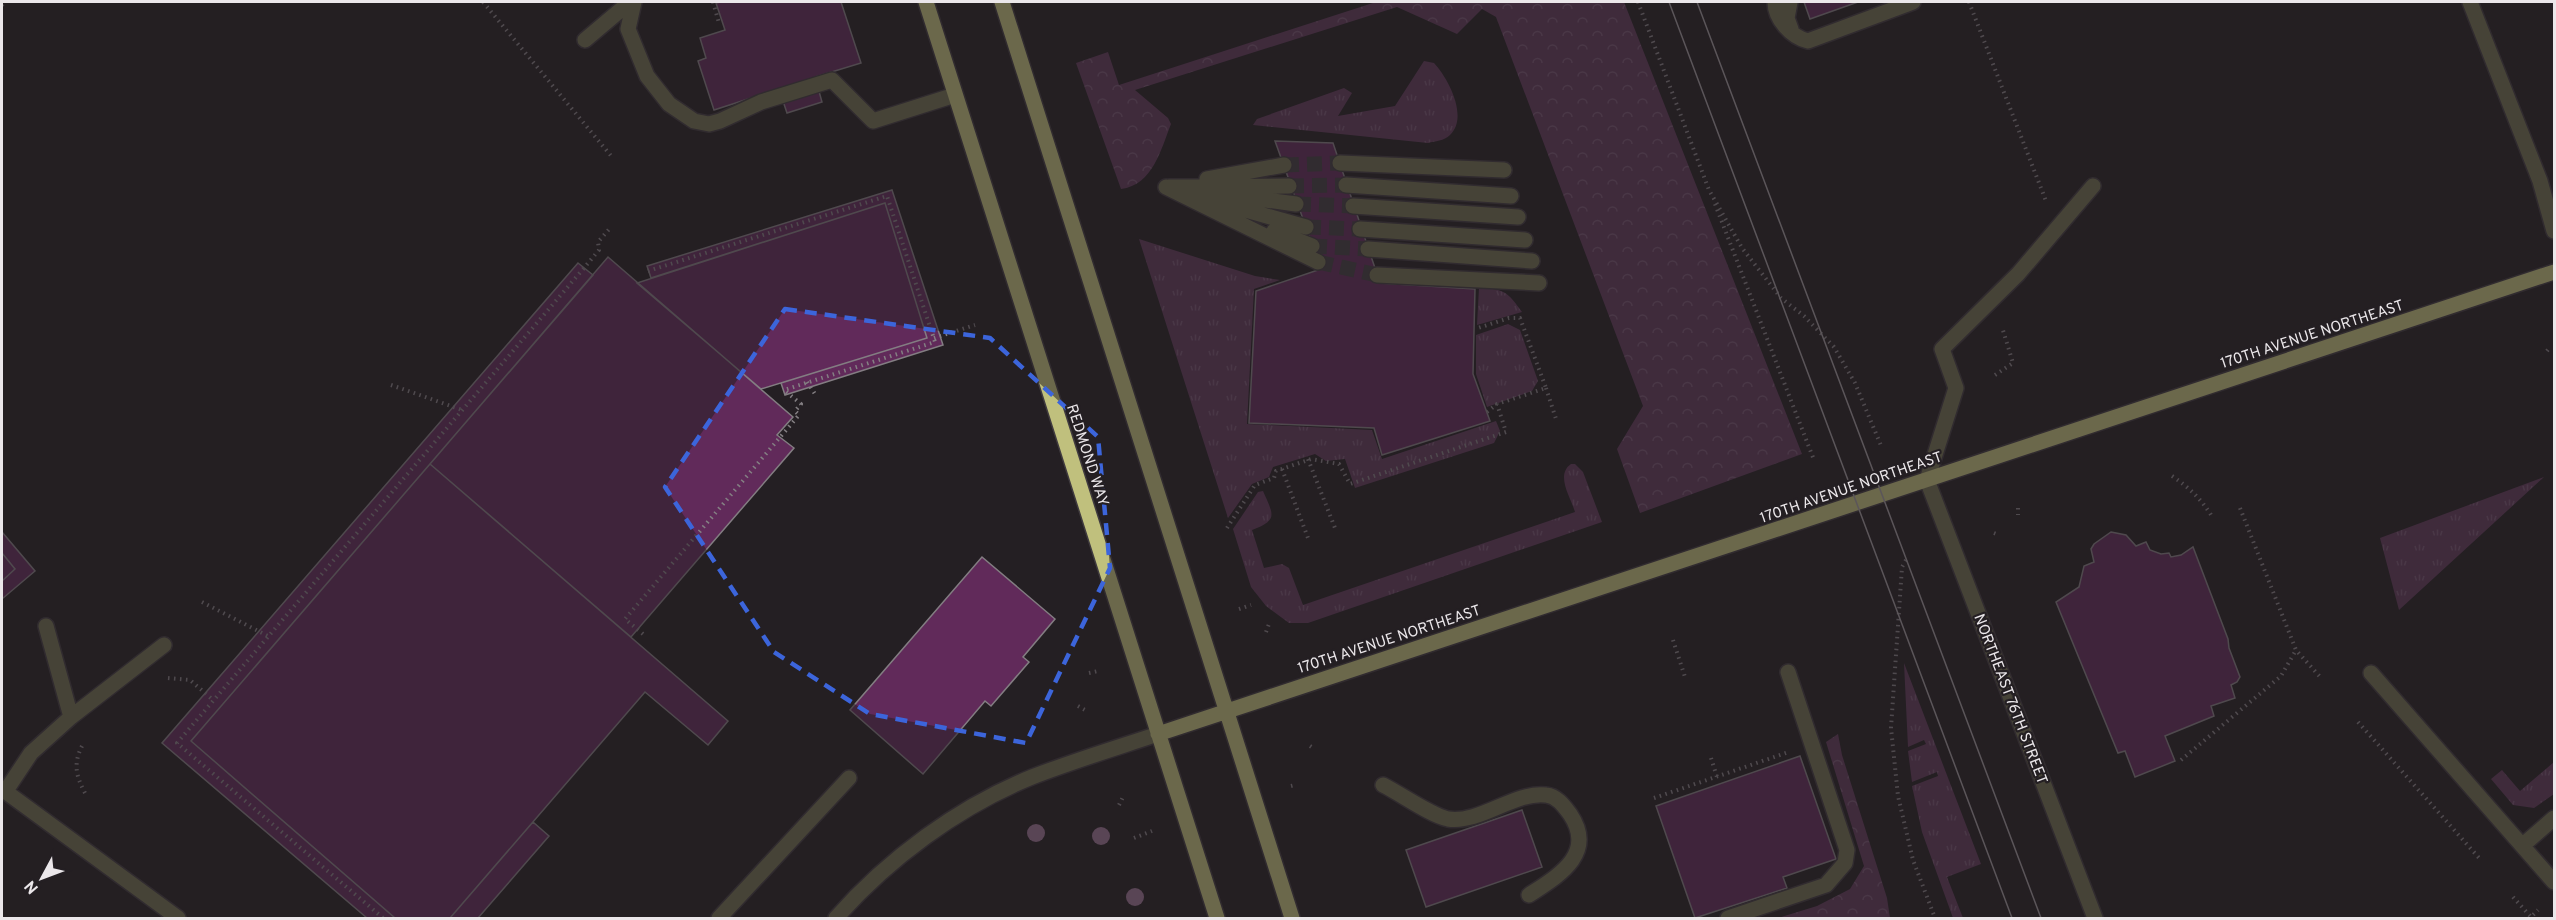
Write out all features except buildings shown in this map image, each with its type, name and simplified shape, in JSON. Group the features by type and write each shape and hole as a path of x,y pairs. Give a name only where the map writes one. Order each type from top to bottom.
{"main road":[{"name":"REDMOND WAY","path":"926,2 1217,918"},
{"path":"1002,2 1292,918"},
{"name":"170TH AVENUE NORTHEAST","path":"1158,734 2554,272"}],"street":[{"path":"585,40 632,2"},
{"path":"632,2 628,29 647,76 669,104 694,121 709,124 720,121 761,102 832,80 873,121 955,95"},
{"path":"1775,2 1776,12 1783,23 1803,40"},
{"path":"1790,2 1787,18 1803,40"},
{"path":"1803,40 1909,2"},
{"path":"2470,2 2540,181 2554,231"},
{"path":"1340,163 1504,170"},
{"path":"1166,187 1284,165"},
{"path":"1346,185 1511,196"},
{"path":"1166,187 1289,186"},
{"path":"1927,480 1956,388 1942,349 2018,274 2093,186"},
{"path":"1166,187 1296,204"},
{"path":"1166,187 1305,227"},
{"path":"1166,187 1312,246"},
{"path":"1166,187 1318,262"},
{"path":"1353,206 1518,218"},
{"path":"1360,229 1525,240"},
{"path":"1368,249 1532,261"},
{"path":"1377,274 1539,283"},
{"name":"NORTHEAST 76TH STREET","path":"1927,480 2095,918"},
{"path":"46,626 71,717"},
{"path":"164,645 71,717 31,753 3,790 178,918"},
{"path":"1728,918 1826,885 1837,876 1845,863 1847,850 1788,672"},
{"path":"2372,673 2554,882"},
{"path":"836,918 884,870 923,839 975,806 1030,778 1158,734"},
{"path":"719,918 849,777"},
{"path":"1383,785 1447,819 1463,819 1539,796 1546,795 1561,802 1573,819 1579,841 1575,857 1565,872 1529,895"},
{"path":"2523,845 2554,818"}],"path":[{"path":"2,5 6,2"},
{"path":"483,2 612,157"},
{"path":"713,2 719,23"},
{"path":"1638,2 1814,460"},
{"path":"1969,2 2056,228"},
{"path":"1710,190 1742,248 1781,298 1804,316 1834,347 1855,383 1882,448"},
{"path":"644,634 625,619 799,415 795,411 801,404 784,390 935,342 887,196 648,271"},
{"path":"383,918 177,743 599,250 598,242 611,227"},
{"path":"1474,329 1509,318 1520,318 1557,422"},
{"path":"1995,375 2013,363 2000,321"},
{"path":"934,339 975,325"},
{"path":"807,382 815,394"},
{"path":"391,385 462,410"},
{"path":"1487,412 1497,404 1546,388"},
{"path":"1227,528 1255,485 1274,478 1276,471 1308,459 1339,464 1350,484 1506,432 1497,404"},
{"path":"1308,459 1335,528"},
{"path":"1282,469 1308,538"},
{"path":"2172,476 2188,486 2213,518"},
{"path":"2018,508 2018,515"},
{"path":"2240,508 2296,650 2322,679"},
{"path":"1994,533 2000,535"},
{"path":"1906,560 1902,567 1891,728 1898,796 1913,860 1935,918"},
{"path":"202,602 268,636"},
{"path":"1239,609 1251,605"},
{"path":"1266,632 1269,624"},
{"path":"1673,640 1685,677"},
{"path":"2181,760 2281,676 2296,650"},
{"path":"1089,672 1098,671"},
{"path":"159,677 190,680 213,700"},
{"path":"1078,706 1087,711"},
{"path":"2358,722 2480,860"},
{"path":"1654,798 1790,751 1788,743"},
{"path":"83,745 75,764 78,780 85,793"},
{"path":"1711,758 1717,777"},
{"path":"1119,805 1123,797"},
{"path":"1134,838 1152,831"},
{"path":"2513,897 2530,917 2538,910"}],"highlighted area":[{"path":"785,309 990,338 1098,437 1110,568 1026,743 870,714 774,652 665,487"}],"green space":[{"path":"1376,2 1624,2 1802,454 1640,513 1617,449 1643,406 1496,17 1482,9 1457,34 1397,7 1135,90 1168,118 1171,124 1159,154 1148,173 1141,181 1121,189 1076,63 1108,52 1119,85"},
{"path":"1424,61 1434,63 1445,78 1457,108 1455,127 1448,137 1442,140 1428,143 1253,125 1257,119 1344,88 1352,93 1338,116 1395,106"},
{"path":"1139,239 1255,276 1280,280 1254,289 1247,424 1372,430 1382,459 1496,421 1500,431 1494,443 1355,488 1345,459 1326,461 1315,454 1273,467 1269,477 1252,484 1228,518"},
{"path":"1479,288 1504,292 1522,312 1477,325"},
{"path":"1508,324 1520,330 1538,381 1532,391 1487,407 1476,374 1476,335"},
{"path":"1571,464 1575,464 1583,472 1602,522 1308,623 1289,623 1266,606 1251,587 1233,529 1258,492 1263,491 1271,511 1270,519 1267,523 1252,530 1264,568 1282,564 1289,568 1303,605 1575,512 1564,480 1566,469"},
{"path":"2544,477 2399,610 2380,538"},
{"path":"1904,663 1981,864 1947,877 1963,918 1953,918 1922,832 1912,786 1938,776 1937,772 1912,782 1908,751 1926,744 1924,740 1908,747"},
{"path":"1838,734 1842,755 1887,898 1890,918 1778,918 1817,906 1850,889 1864,866 1826,742"},
{"path":"2554,762 2554,794 2534,808 2513,805 2491,779 2502,770 2520,791"}],"tunnel":[{"path":"1284,165 1340,163"},
{"path":"1289,186 1346,185"},
{"path":"1296,204 1353,206"},
{"path":"1306,227 1360,229"},
{"path":"1312,246 1368,249"},
{"path":"1318,262 1377,275"}],"tram line":[{"path":"1669,2 2012,918"},
{"path":"1697,2 2041,918"}]}
